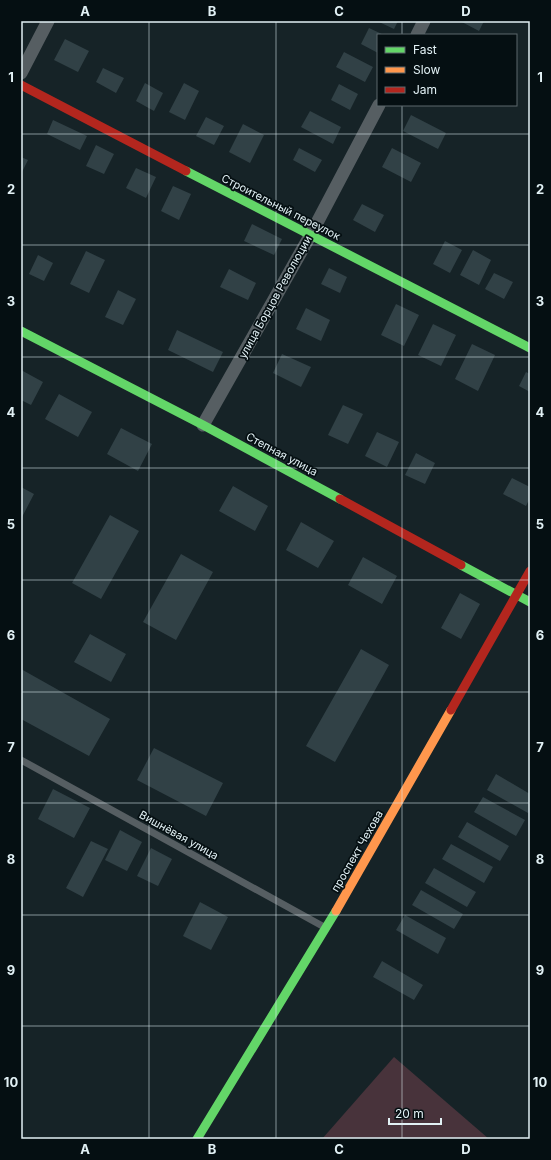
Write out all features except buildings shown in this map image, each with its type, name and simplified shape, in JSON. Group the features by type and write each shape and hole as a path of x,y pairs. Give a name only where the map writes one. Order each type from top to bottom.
{"street":[{"path":"21,73 48,21"},
{"path":"418,34 424,21"},
{"name":"Строительный переулок","path":"21,85 310,236 530,348"},
{"name":"улица Борцов Революции","path":"203,425 310,236 379,106"},
{"name":"Степная улица","path":"21,331 203,425 530,602"},
{"name":"проспект Чехова","path":"197,1139 327,928 530,571"}],"lane":[{"name":"Вишнёвая улица","path":"21,760 327,928"}],"shaded area":[{"path":"394,1057 489,1139 322,1139"}],"traffic: fast":[{"path":"186,171 530,348"},
{"path":"21,331 203,425 340,499"},
{"path":"461,565 530,602"},
{"path":"197,1139 336,911"}],"traffic: slow":[{"path":"336,911 451,710"}],"traffic: jam":[{"path":"21,85 186,171"},
{"path":"340,499 461,565"},
{"path":"451,710 530,571"}]}
